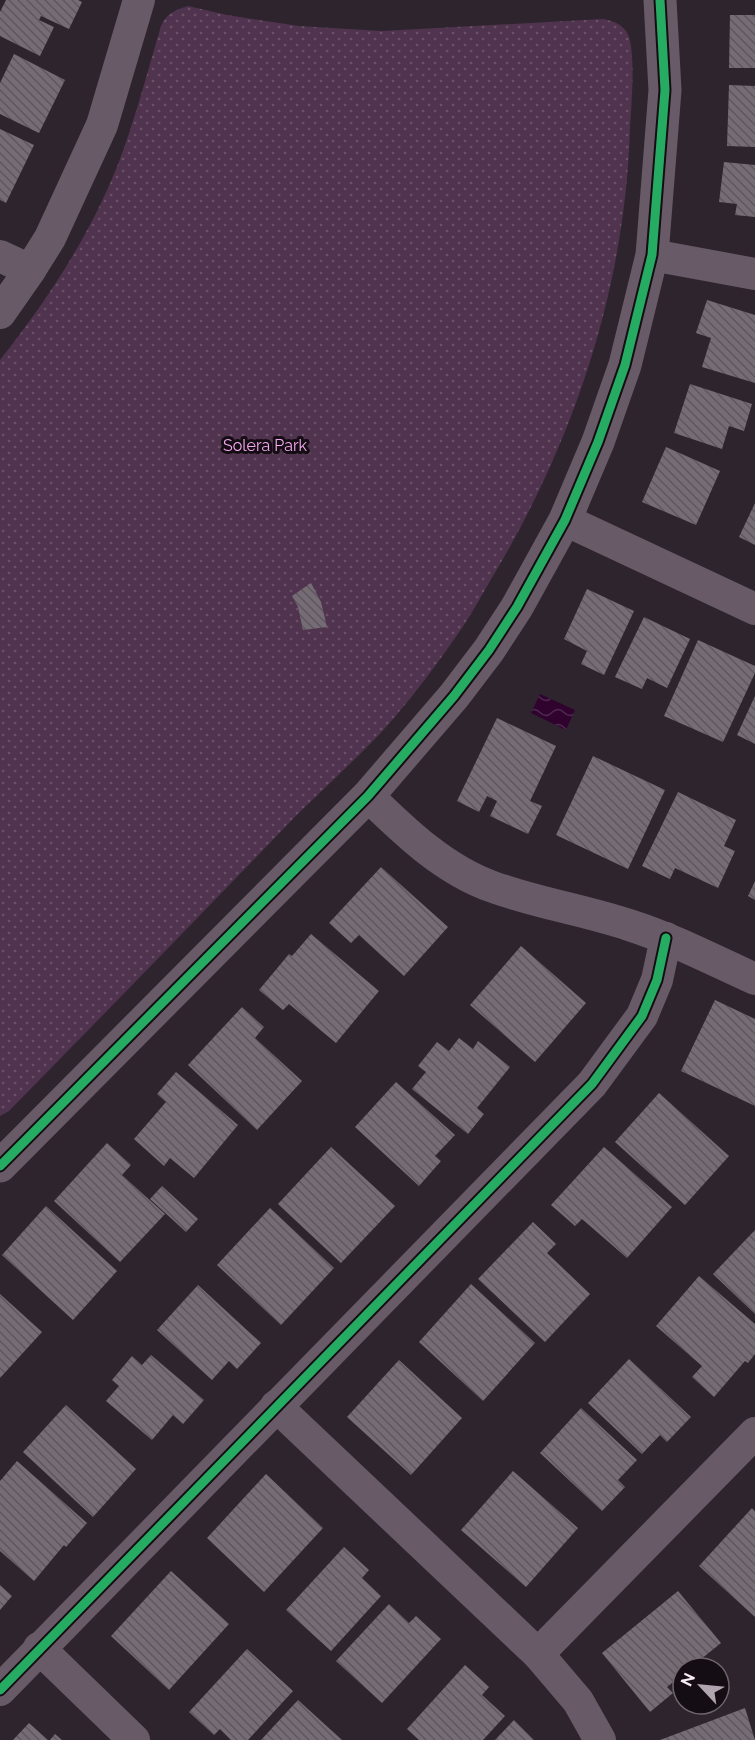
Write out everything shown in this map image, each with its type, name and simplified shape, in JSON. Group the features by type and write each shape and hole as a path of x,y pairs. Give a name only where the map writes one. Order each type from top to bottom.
{"street":[{"path":"0,313 50,238 102,125 139,0"},
{"path":"0,1166 368,796 454,696 489,650 517,607 565,520 598,442 625,365 652,255 665,90 660,0"},
{"path":"652,255 755,274"},
{"path":"0,256 30,270"},
{"path":"565,520 755,609"},
{"path":"368,796 409,836 430,852 491,886 627,924 666,938 755,979"},
{"path":"0,1690 592,1084 642,1016 657,980 666,938"},
{"path":"276,1406 537,1654 578,1701 600,1740"},
{"path":"537,1654 755,1433"},
{"path":"39,1648 134,1740"}],"green space":[{"name":"Solera Park","path":"188,6 227,15 299,26 382,31 603,19 618,24 624,28 629,38 632,78 626,189 618,248 589,364 546,475 520,529 469,617 447,649 404,706 374,740 287,825 9,1111 0,1116 0,360 54,286 86,232 113,177 124,148 161,26 172,13"}],"water":[{"path":"540,694 575,710 566,730 531,713"}],"building":[{"path":"6,0 78,0 82,2 69,29 41,16 39,20 54,27 40,56 0,36 0,12"},
{"path":"730,15 755,15 755,68 729,68"},
{"path":"14,54 65,80 39,133 0,114 0,83"},
{"path":"729,85 755,86 755,147 727,146"},
{"path":"0,129 34,145 6,203 0,200"},
{"path":"724,162 755,165 755,217 735,215 737,204 719,202"},
{"path":"707,300 755,315 755,383 702,367 711,338 696,333"},
{"path":"690,384 752,404 744,431 729,426 722,449 674,433"},
{"path":"666,447 720,471 696,525 642,502"},
{"path":"755,503 755,545 739,537"},
{"path":"311,583 321,602 327,627 303,630 298,607 292,596"},
{"path":"587,589 634,611 604,675 581,664 587,651 564,639"},
{"path":"644,617 690,639 667,688 647,678 642,689 615,677"},
{"path":"698,640 755,666 755,673 723,742 664,716"},
{"path":"755,696 755,744 737,735"},
{"path":"497,718 556,746 530,801 542,806 528,834 490,816 497,801 487,796 479,812 457,801"},
{"path":"593,756 665,790 628,869 556,835"},
{"path":"678,792 736,820 724,846 735,851 718,888 675,868 670,879 642,866"},
{"path":"381,867 448,927 404,976 359,935 351,943 329,923"},
{"path":"755,881 755,900 748,896"},
{"path":"311,934 379,991 336,1043 289,1004 283,1010 259,990 289,954 292,956"},
{"path":"521,946 586,1003 535,1062 470,1005"},
{"path":"715,1000 755,1019 755,1106 681,1071"},
{"path":"242,1007 264,1027 255,1038 302,1081 257,1130 188,1065"},
{"path":"459,1038 473,1049 478,1041 510,1067 477,1108 484,1114 468,1134 412,1089 426,1072 418,1066 437,1042 449,1051"},
{"path":"176,1072 238,1125 194,1178 170,1158 164,1166 134,1139 166,1102 157,1094"},
{"path":"396,1082 455,1135 435,1156 441,1161 419,1186 355,1127"},
{"path":"659,1093 729,1156 685,1205 615,1142"},
{"path":"107,1143 131,1165 122,1175 165,1214 120,1262 54,1201"},
{"path":"331,1147 395,1206 341,1263 278,1204"},
{"path":"604,1147 672,1207 627,1258 582,1219 575,1226 551,1205"},
{"path":"162,1186 198,1219 186,1232 150,1199"},
{"path":"46,1206 117,1271 73,1320 2,1255"},
{"path":"270,1208 334,1268 281,1325 217,1265"},
{"path":"533,1222 556,1244 547,1253 590,1294 545,1342 478,1279"},
{"path":"755,1230 755,1314 713,1274"},
{"path":"699,1276 755,1324 755,1354 748,1363 745,1361 714,1397 692,1377 702,1366 656,1326"},
{"path":"471,1284 535,1343 483,1401 419,1342"},
{"path":"198,1285 261,1343 237,1369 229,1361 212,1380 157,1330"},
{"path":"0,1294 42,1332 0,1378"},
{"path":"151,1355 204,1400 183,1424 173,1415 152,1440 106,1401 119,1386 112,1380 132,1356 142,1365"},
{"path":"629,1359 691,1417 667,1442 660,1435 642,1454 588,1403"},
{"path":"399,1360 462,1418 411,1475 347,1417"},
{"path":"66,1405 136,1469 93,1517 23,1452"},
{"path":"581,1408 637,1460 618,1480 625,1487 602,1511 540,1453"},
{"path":"17,1461 87,1523 66,1547 64,1545 34,1581 0,1551 0,1481"},
{"path":"513,1471 578,1528 526,1587 461,1530"},
{"path":"266,1474 323,1528 264,1592 207,1538"},
{"path":"752,1508 755,1511 755,1617 699,1566"},
{"path":"344,1547 369,1570 362,1578 381,1596 331,1651 286,1610"},
{"path":"171,1571 229,1624 169,1690 111,1636"},
{"path":"0,1585 12,1596 0,1610"},
{"path":"678,1591 721,1643 705,1656 671,1656 671,1684 667,1687 671,1695 650,1712 602,1653"},
{"path":"389,1604 409,1623 416,1616 441,1639 382,1703 336,1661"},
{"path":"247,1649 293,1691 248,1740 231,1740 220,1729 214,1735 189,1712"},
{"path":"465,1665 489,1687 482,1695 505,1716 483,1740 419,1740 407,1729"},
{"path":"298,1700 342,1740 261,1740"},
{"path":"745,1708 755,1740 660,1740 724,1716 731,1716 731,1713"},
{"path":"514,1720 534,1740 495,1740"},
{"path":"29,1723 48,1740 13,1740"},
{"path":"55,1734 62,1740 50,1740"}],"cycle path":[{"path":"0,1166 368,796 454,696 489,650 517,607 565,520 598,442 625,365 652,255 665,90 660,0"},
{"path":"0,1690 592,1084 642,1016 657,980 666,938"}]}
